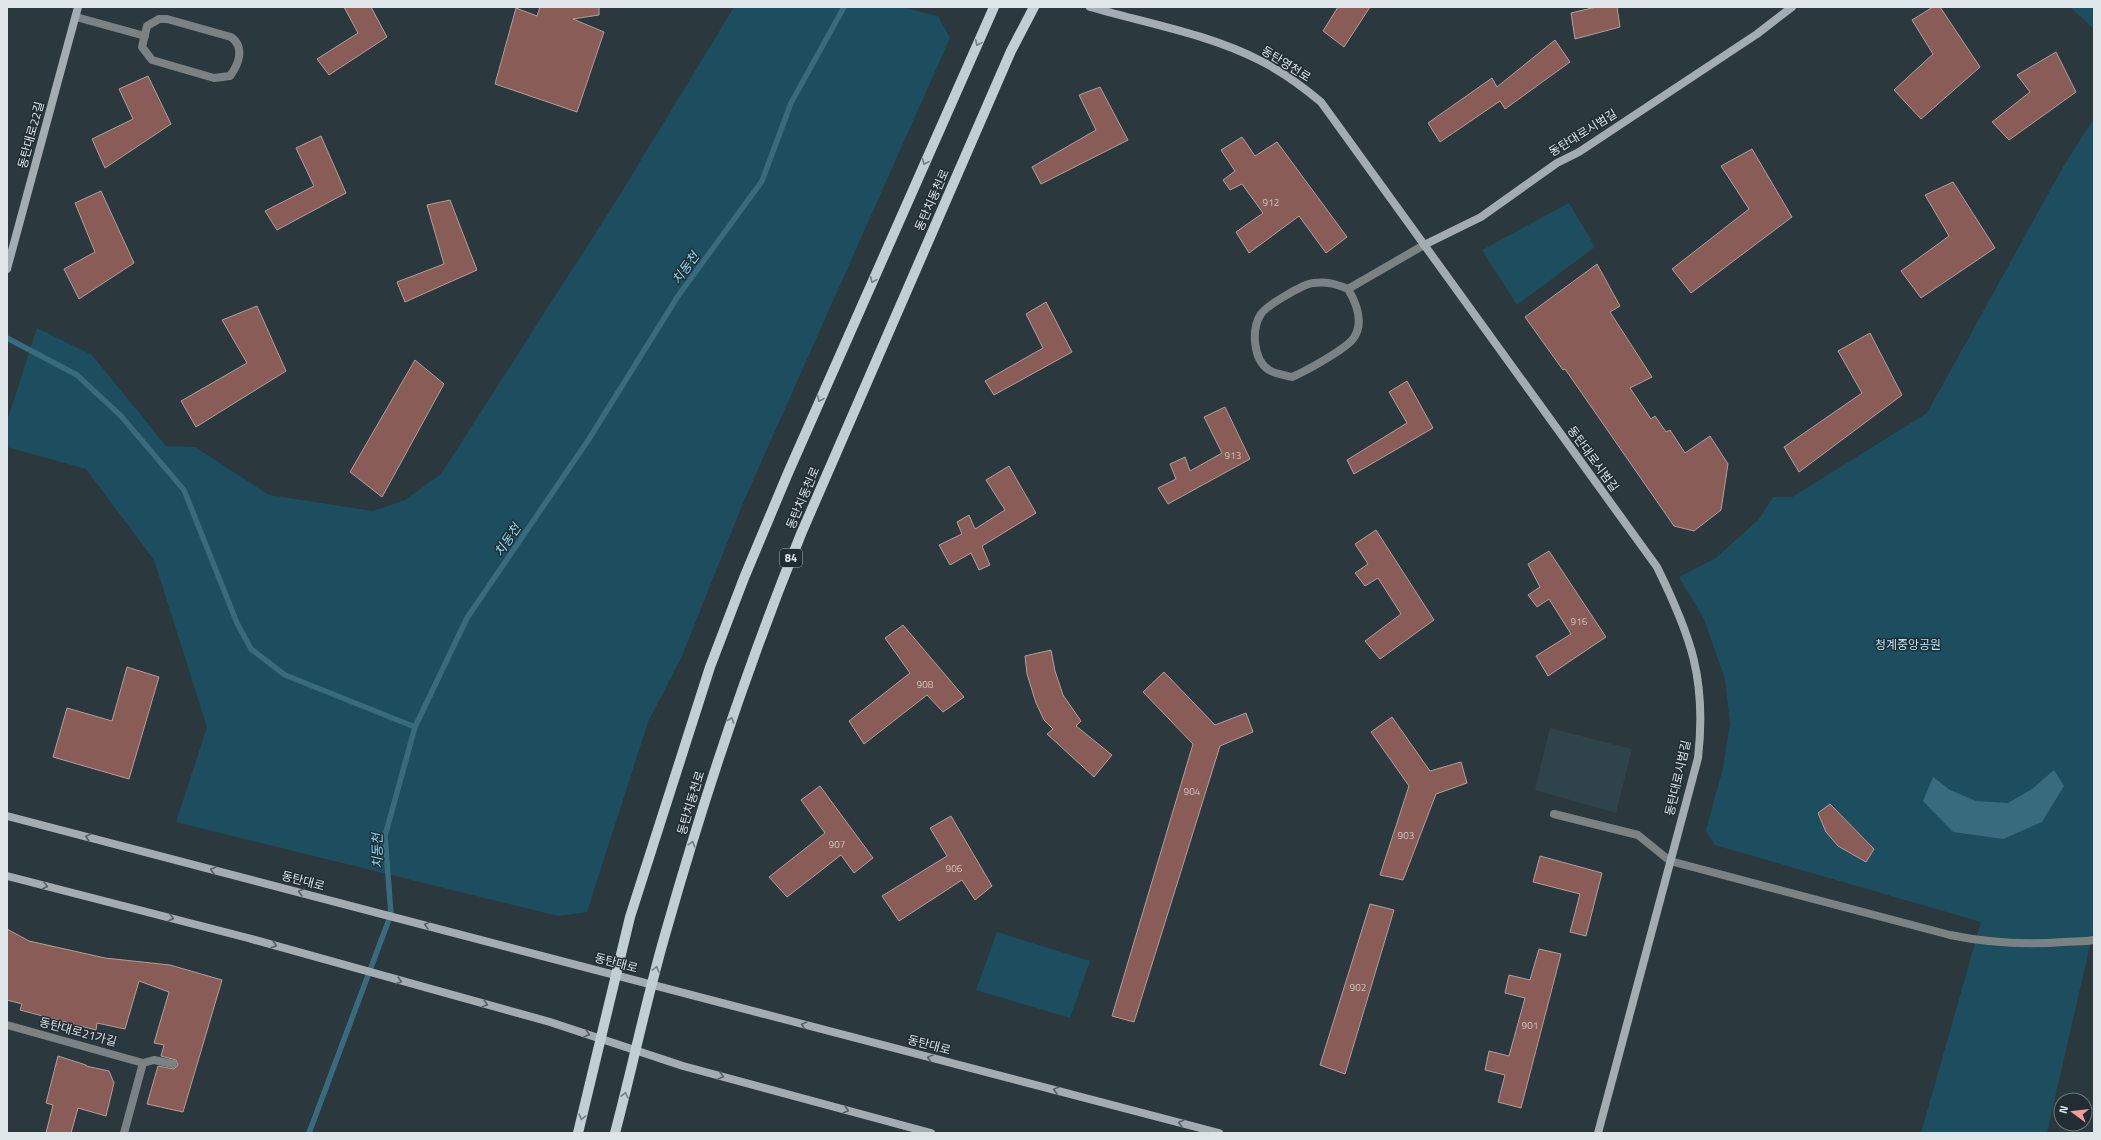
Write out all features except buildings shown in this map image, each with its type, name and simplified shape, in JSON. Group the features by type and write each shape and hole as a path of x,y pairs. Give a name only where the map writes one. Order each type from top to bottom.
{"main road":[{"name":"동탄대로22길","path":"7,269 78,7"},
{"name":"동탄치동천로","path":"578,1133 630,917 710,668 744,578 788,473 994,7"},
{"name":"동탄치동천로","path":"615,1133 651,985 667,928 720,754 771,608 801,534 1011,51 1034,7"},
{"name":"동탄영천로","path":"1090,7 1225,45 1262,61 1298,83 1321,102 1424,245"},
{"name":"동탄대로시범길","path":"1598,1133 1698,758 1701,731 1700,694 1696,664 1678,609 1657,567 1424,245 1481,217 1557,163 1579,152 1757,34 1792,7"},
{"name":"동탄대로","path":"7,816 1219,1133"},
{"path":"7,876 236,935 550,1022 683,1066 931,1133"}],"street":[{"path":"76,17 145,36"},
{"path":"167,19 232,37 237,41 240,48 238,59 230,76 214,78 152,60 142,47 145,36 147,26 153,22 167,19"},
{"path":"1348,289 1424,245"},
{"path":"1330,282 1348,289 1357,306 1359,320 1353,339 1311,368 1292,377 1268,370 1256,353 1255,328 1261,314 1285,297 1311,283 1330,282"},
{"path":"1554,814 1638,835 1670,861 1950,935 1983,942 2040,944 2094,940"},
{"name":"동탄대로21가길","path":"7,1025 143,1063 154,1060 173,1064"},
{"path":"124,1133 143,1063"}],"shaded area":[{"path":"1550,728 1632,749 1616,813 1535,790"},
{"path":"2054,770 2064,786 2042,822 2003,839 1953,832 1923,801 1933,777 1950,790 1976,801 2008,803 2032,789"}],"green space":[{"path":"734,7 901,7 938,16 950,38 743,503 682,656 648,722 587,912 558,916 176,822 207,727 154,560 86,469 7,447 7,421 37,328 92,355 166,446 195,447 269,495 373,511 405,500 441,474 618,198"},
{"path":"2070,7 2094,7 2094,29"},
{"name":"청계중앙공원","path":"2094,118 2094,928 2056,1092 2053,1092 2053,1107 2047,1133 1921,1133 1981,922 1715,845 1706,830 1723,768 1730,724 1725,679 1704,619 1679,577 1716,558 1759,519 1773,497 1792,497 1927,413 2063,167"},
{"path":"1569,203 1595,247 1517,305 1482,250"},
{"path":"997,932 1090,961 1070,1018 976,990"}],"waterway":[{"name":"치동천","path":"309,1133 391,914 385,836 415,727 467,618 589,439 678,296 762,181 791,103 844,7"},
{"path":"7,338 77,375 121,416 184,490 237,623 251,649 285,675 415,727"}]}
